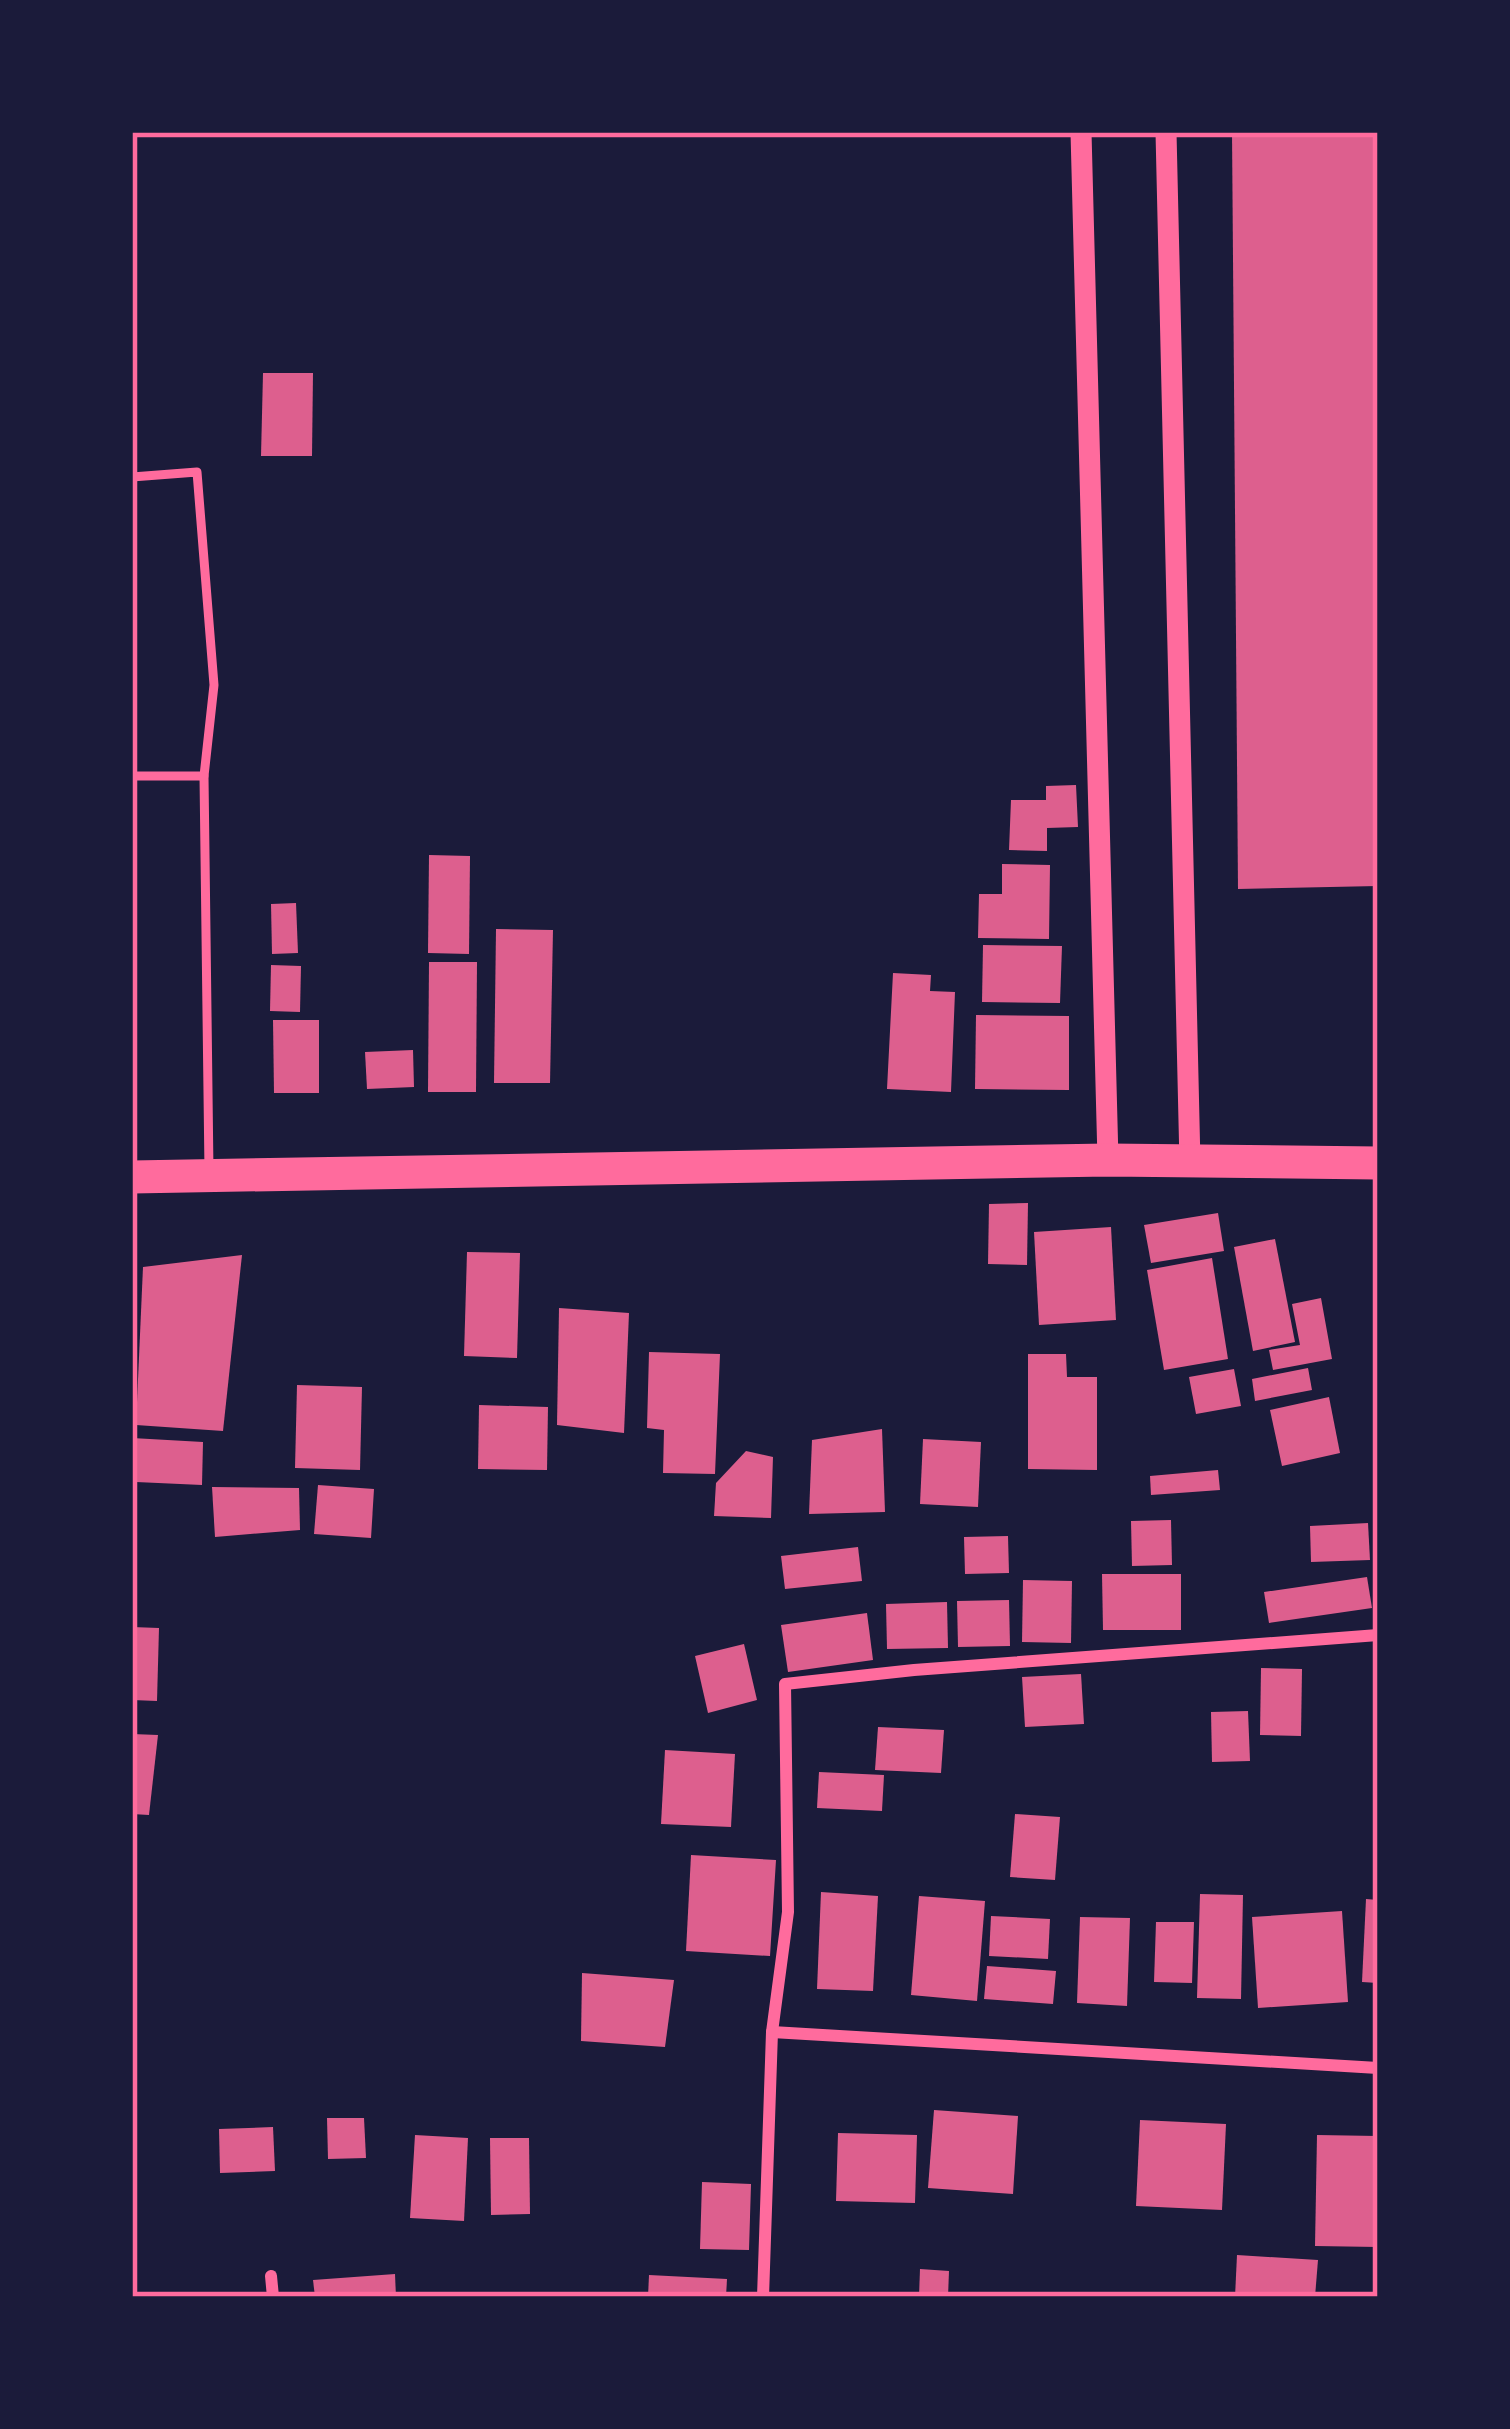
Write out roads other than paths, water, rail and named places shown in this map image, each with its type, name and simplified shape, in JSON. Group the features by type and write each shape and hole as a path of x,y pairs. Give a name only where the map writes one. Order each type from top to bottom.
{"highway":[{"path":"132,1177 1108,1160 1378,1163"}],"street":[{"path":"1081,132 1108,1160"},
{"path":"1166,132 1190,1164"},
{"path":"763,2297 772,2032 788,1912 785,1684 1378,1635"},
{"path":"772,2032 1378,2068"},
{"path":"272,2276 273,2297"}],"lane":[{"path":"132,477 197,472 214,685 204,776 209,1176"},
{"path":"132,776 204,776"}]}
